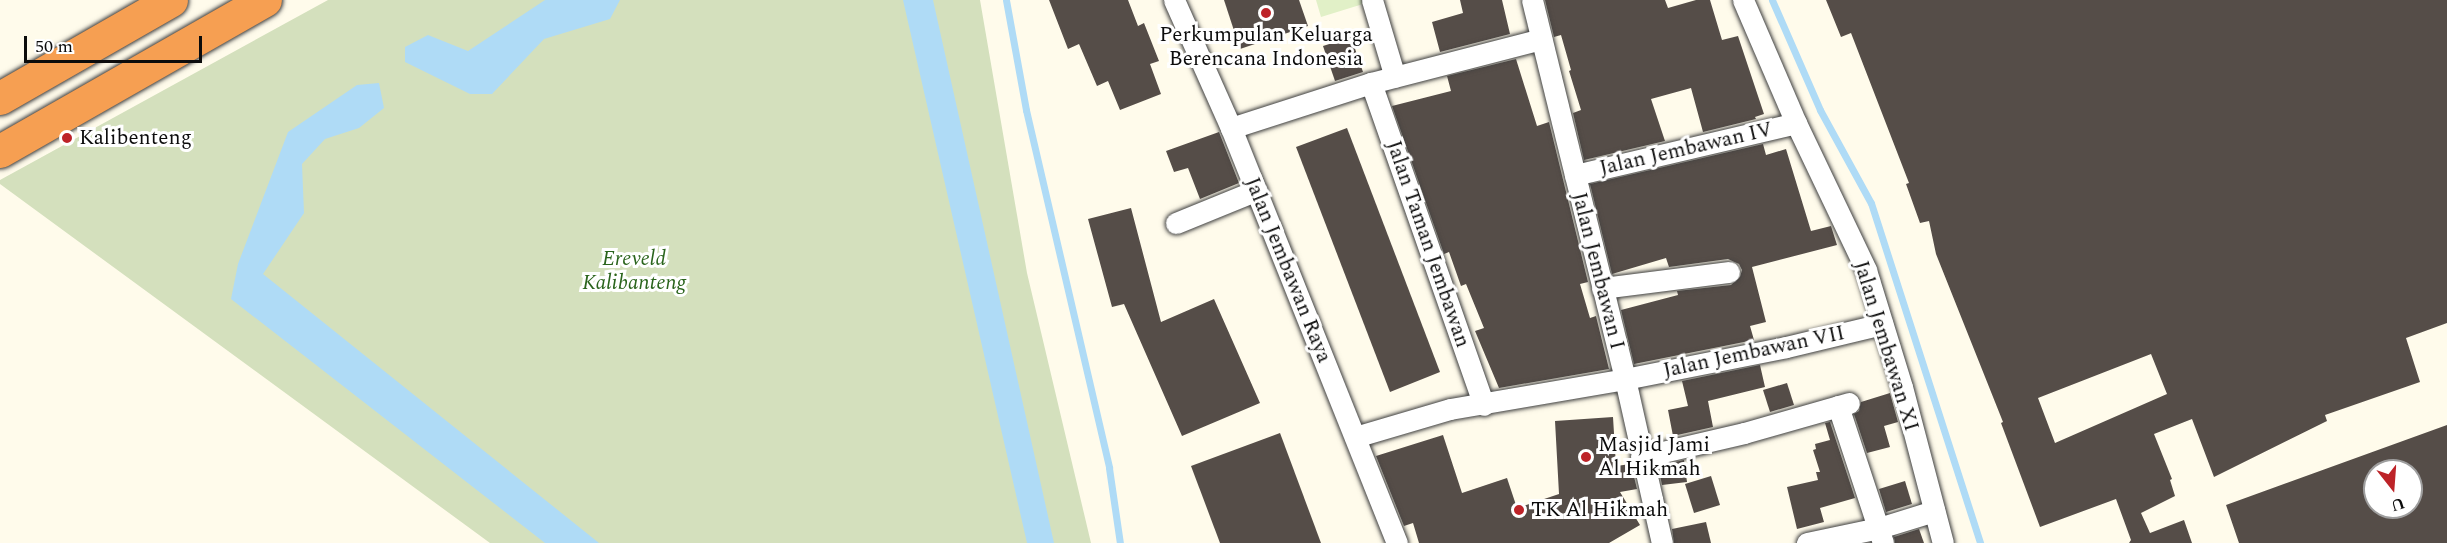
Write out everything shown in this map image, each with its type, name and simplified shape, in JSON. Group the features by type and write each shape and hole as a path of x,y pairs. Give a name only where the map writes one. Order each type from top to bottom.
{"highway":[{"path":"1,95 171,0"},
{"path":"0,151 265,0"}],"street":[{"name":"Jalan Jembawan Raya","path":"1174,0 1257,190 1397,543"},
{"path":"1372,0 1395,77"},
{"name":"Jalan Jembawan I","path":"1532,0 1625,379 1662,543"},
{"path":"1743,0 1796,123"},
{"path":"1231,128 1371,83 1541,39"},
{"name":"Jalan Taman Jembawan","path":"1371,83 1484,405"},
{"name":"Jalan Jembawan IV","path":"1575,175 1796,123"},
{"name":"Jalan Jembawan XI","path":"1796,123 1866,270 1902,387 1943,543"},
{"path":"1176,223 1257,190"},
{"path":"1602,288 1729,272"},
{"name":"Jalan Jembawan VII","path":"1355,437 1450,409 1484,405 1625,379 1786,347 1882,324"},
{"path":"1641,457 1744,433 1844,404 1881,536"},
{"path":"1807,543 1881,536 1934,511"}],"green space":[{"name":"Ereveld Kalibanteng","path":"328,0 980,0 1027,273 1091,543 490,543 0,184 0,180"},
{"path":"1316,0 1362,0 1363,4 1321,17"}],"water":[{"path":"545,0 620,0 610,19 544,39 492,94 470,94 405,62 405,47 428,35 468,51"},
{"path":"903,0 933,0 1054,543 1027,543"},
{"path":"379,83 384,108 359,128 325,139 302,164 304,213 263,274 599,543 545,543 231,299 238,264 288,132 357,85"}],"building":[{"path":"1049,0 1128,0 1138,26 1144,23 1159,61 1150,64 1161,94 1120,110 1108,81 1097,86 1079,44 1068,49"},
{"name":"Perkumpulan Keluarga Berencana Indonesia","path":"1224,0 1299,0 1308,26 1240,49"},
{"path":"1460,0 1502,0 1510,34 1440,52 1432,22 1463,13"},
{"path":"1545,0 1665,0 1668,8 1696,0 1710,0 1722,40 1738,36 1764,114 1755,117 1756,119 1703,132 1691,88 1651,99 1665,141 1584,160 1573,113 1581,110 1561,35 1554,37"},
{"path":"1826,0 2447,0 2447,323 2406,338 2420,382 2325,415 2327,421 2214,477 2192,419 2154,434 2172,479 2170,480 2175,496 2141,513 2150,533 2184,520 2192,543 2129,543 2131,540 2116,499 2040,527 2001,423 2003,422 1936,254 1929,221 1920,223 1906,184 1909,183 1851,33 1841,37","holes":["2151,354 2167,394 2055,443 2038,398"]},
{"path":"1351,37 1363,72 1335,81 1323,46"},
{"path":"1516,59 1537,126 1549,122 1588,282 1580,284 1590,318 1596,316 1609,369 1499,388 1475,331 1484,328 1466,284 1461,286 1449,252 1444,254 1392,106 1451,91 1447,76"},
{"path":"1347,128 1440,372 1390,392 1296,147"},
{"path":"1219,132 1239,183 1200,199 1188,168 1174,172 1166,151"},
{"path":"1763,144 1766,155 1786,149 1811,231 1831,226 1837,245 1752,267 1766,322 1750,326 1754,340 1634,364 1621,310 1678,295 1677,291 1731,285 1740,277 1742,270 1739,264 1728,259 1669,267 1666,258 1612,274 1590,184"},
{"path":"1131,208 1161,322 1214,299 1260,403 1182,436 1124,304 1112,307 1088,219"},
{"path":"1760,365 1765,387 1708,401 1713,427 1673,436 1668,410 1688,406 1682,381"},
{"path":"1787,383 1794,405 1770,412 1763,390"},
{"path":"1890,393 1898,422 1884,426 1890,447 1867,453 1854,414 1859,411 1861,402"},
{"path":"1613,417 1616,466 1631,464 1637,489 1620,492 1640,525 1609,543 1419,543 1413,523 1404,526 1376,456 1443,435 1462,493 1507,478 1517,508 1559,494 1555,421"},
{"path":"1830,422 1855,498 1820,508 1824,522 1797,529 1787,487 1818,480 1816,472 1820,472 1813,450 1816,449 1815,444 1830,440 1825,423"},
{"path":"2447,425 2447,543 2239,543 2226,505"},
{"path":"1280,433 1321,543 1220,543 1191,466"},
{"path":"1684,460 1687,482 1662,485 1658,466"},
{"path":"1711,476 1720,505 1694,513 1685,484"},
{"path":"1905,481 1912,504 1886,512 1879,489"},
{"path":"1706,522 1711,543 1674,543 1672,529"},
{"path":"1919,529 1924,543 1895,543 1894,537"}],"waterway":[{"path":"1006,0 1026,110 1109,468 1120,543"},
{"path":"1772,0 1820,110 1871,203 1980,543"}],"place":[{"name":"Perkumpulan Keluarga Berencana Indonesia","path":"1266,13"},
{"name":"Kalibenteng","path":"67,138"},
{"name":"Masjid Jami Al Hikmah","path":"1586,457"},
{"name":"TK Al Hikmah","path":"1519,510"}]}
